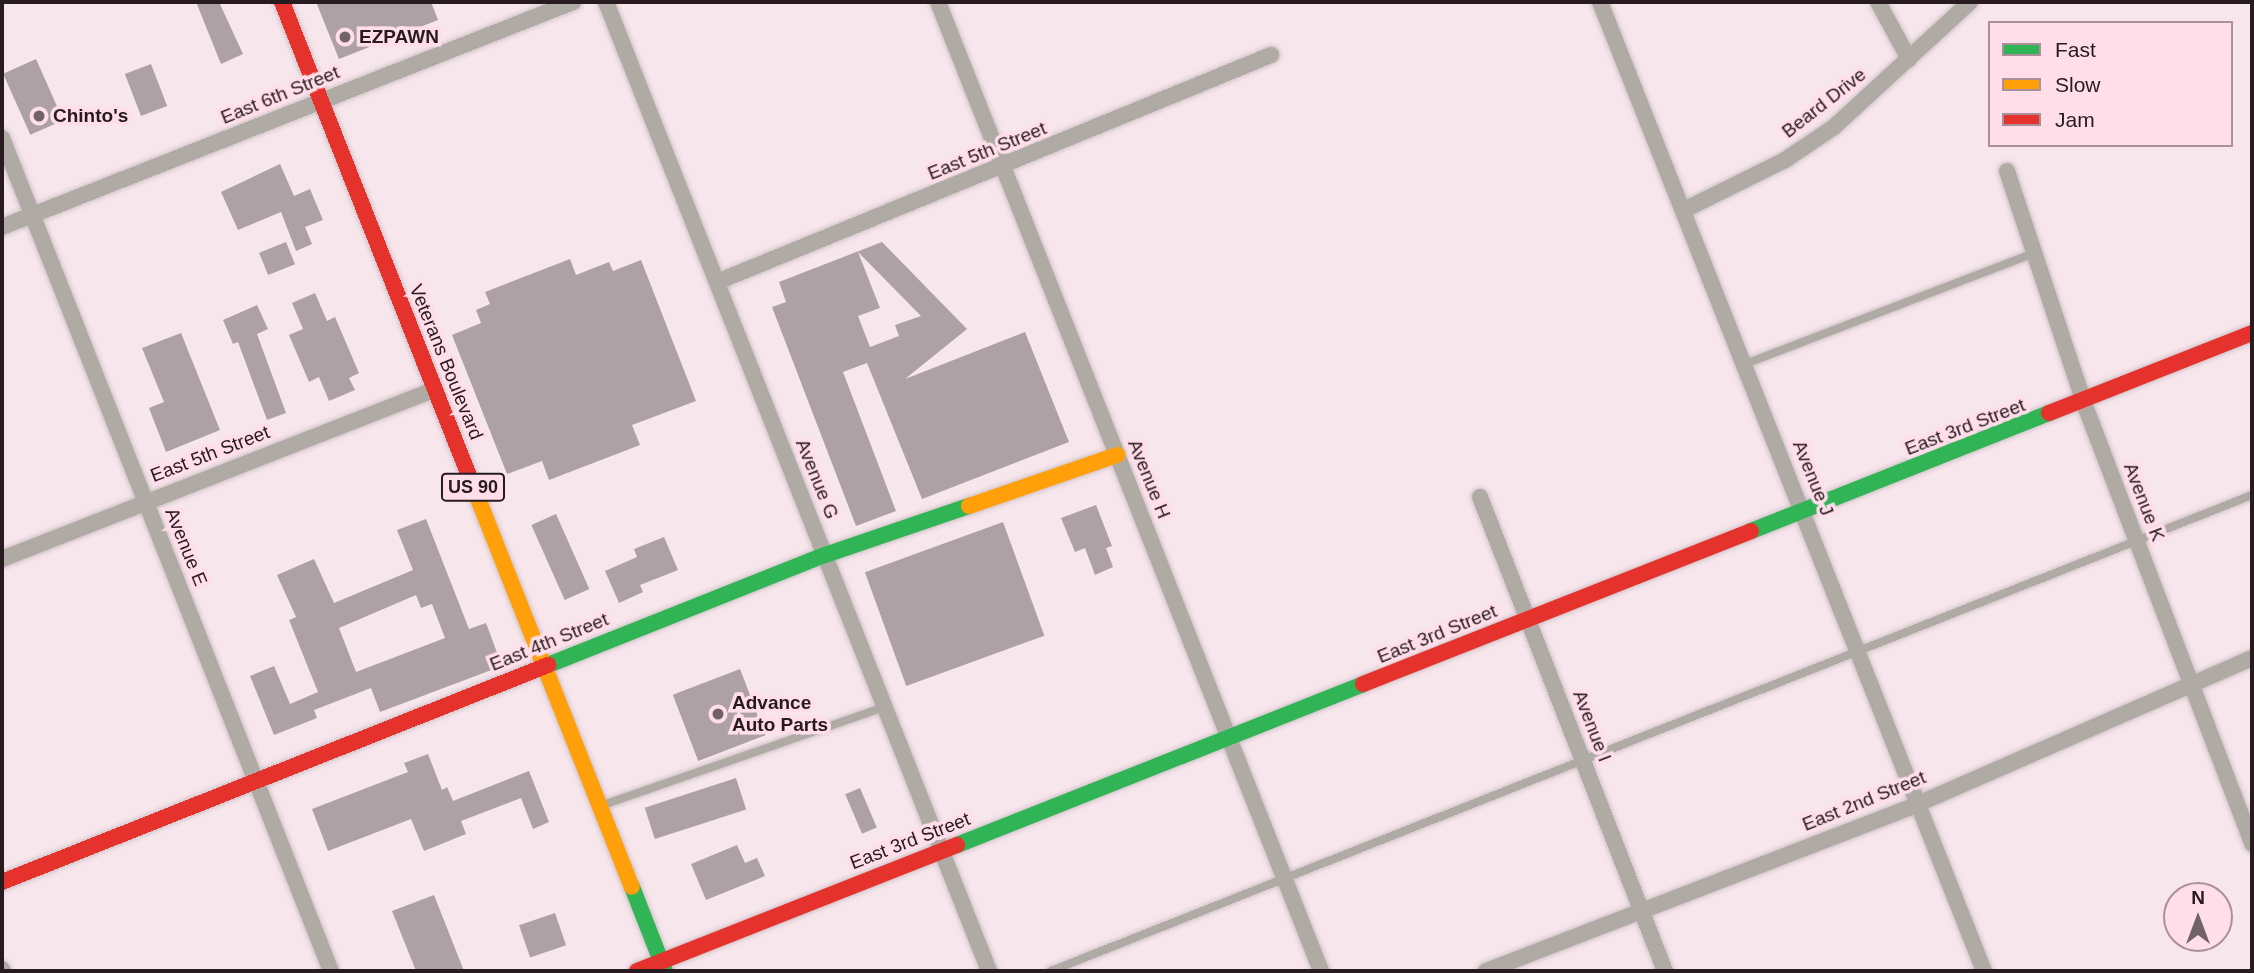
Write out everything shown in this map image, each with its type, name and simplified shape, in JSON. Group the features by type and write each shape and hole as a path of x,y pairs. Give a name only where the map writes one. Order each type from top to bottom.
{"street":[{"name":"Veterans Boulevard","path":"282,2 597,807 663,967"},
{"name":"East 6th Street","path":"2,227 573,2"},
{"name":"Avenue G","path":"606,2 825,555 882,708 989,971"},
{"name":"Avenue H","path":"938,2 1321,971"},
{"name":"Avenue J","path":"1600,2 1984,971"},
{"path":"1878,2 1909,60"},
{"name":"Beard Drive","path":"1684,210 1785,160 1833,127 1970,2"},
{"name":"East 5th Street","path":"717,282 1004,168 1271,55"},
{"name":"Avenue E","path":"2,138 331,971"},
{"name":"Avenue K","path":"2007,171 2084,403 2252,844"},
{"name":"East 3rd Street","path":"637,971 663,967 942,851 2084,403 2252,333"},
{"name":"East 5th Street","path":"2,559 435,389"},
{"name":"East 4th Street","path":"2,882 825,555 1117,455"},
{"name":"Avenue I","path":"1480,497 1665,971"},
{"name":"East 2nd Street","path":"1486,971 1918,804 2189,683 2252,658"}],"lane":[{"path":"1745,364 2034,253"},
{"path":"1051,971 2252,495"},
{"path":"597,807 882,708"}],"building":[{"path":"196,2 219,2 243,54 221,64"},
{"path":"316,2 431,2 438,20 339,59"},
{"path":"36,59 63,120 30,135 3,74"},
{"path":"151,64 167,106 141,116 125,74"},
{"path":"280,164 294,196 310,189 323,220 305,227 312,244 296,251 281,212 238,230 221,192"},
{"path":"286,242 295,264 268,275 259,253"},
{"path":"882,242 967,329 905,379 1025,332 1069,442 922,499 867,363 843,372 896,511 856,526 772,307 786,302 779,282","holes":["858,252 921,316 895,325 899,336 870,347 858,316 880,308"]},
{"path":"570,259 576,275 609,262 613,271 641,260 696,401 632,425 640,445 549,480 542,461 507,474 452,335 481,323 476,310 490,304 485,292"},
{"path":"315,293 327,321 335,317 359,373 349,378 355,390 329,401 319,377 309,382 289,335 303,329 292,303"},
{"path":"257,305 268,329 257,334 286,413 267,420 238,342 233,344 223,320"},
{"path":"181,333 220,430 166,452 149,408 164,402 142,348"},
{"path":"1096,505 1112,546 1106,548 1113,567 1095,575 1085,548 1075,552 1061,518"},
{"path":"556,514 589,589 565,600 531,525"},
{"path":"426,519 469,629 486,623 502,666 380,712 371,688 314,710 317,718 274,735 250,676 274,666 290,704 318,692 289,620 296,617 277,575 314,559 334,603 413,570 397,530","holes":["416,595 421,608 432,604 445,638 356,672 339,628"]},
{"path":"1003,522 1044,636 906,686 865,572"},
{"path":"664,537 678,570 640,585 643,592 619,603 605,571 637,557 634,549"},
{"name":"Advance Auto Parts","path":"740,669 765,735 698,761 673,695"},
{"path":"428,754 442,790 447,787 453,801 529,771 549,822 533,829 521,798 461,821 466,834 424,851 411,819 328,851 312,809 408,772 404,763"},
{"path":"736,778 746,809 655,839 645,808"},
{"path":"860,788 877,828 862,834 845,794"},
{"path":"737,845 745,863 757,858 765,876 706,900 691,864"},
{"path":"434,895 464,971 416,971 392,911"},
{"path":"555,913 566,945 530,958 519,925"}],"traffic: fast":[{"path":"1751,531 2049,413"},
{"path":"548,665 825,555 969,506"},
{"path":"957,845 1363,684"},
{"path":"632,887 665,971"}],"traffic: slow":[{"path":"969,506 1117,455"},
{"path":"473,486 632,887"}],"traffic: jam":[{"path":"282,2 473,486"},
{"path":"2049,413 2252,333"},
{"path":"1363,684 1751,531"},
{"path":"2,882 548,665"},
{"path":"637,971 957,845"}],"place":[{"name":"EZPAWN","path":"345,37"},
{"name":"Chinto's","path":"39,116"},
{"name":"Advance Auto Parts","path":"718,714"}]}
